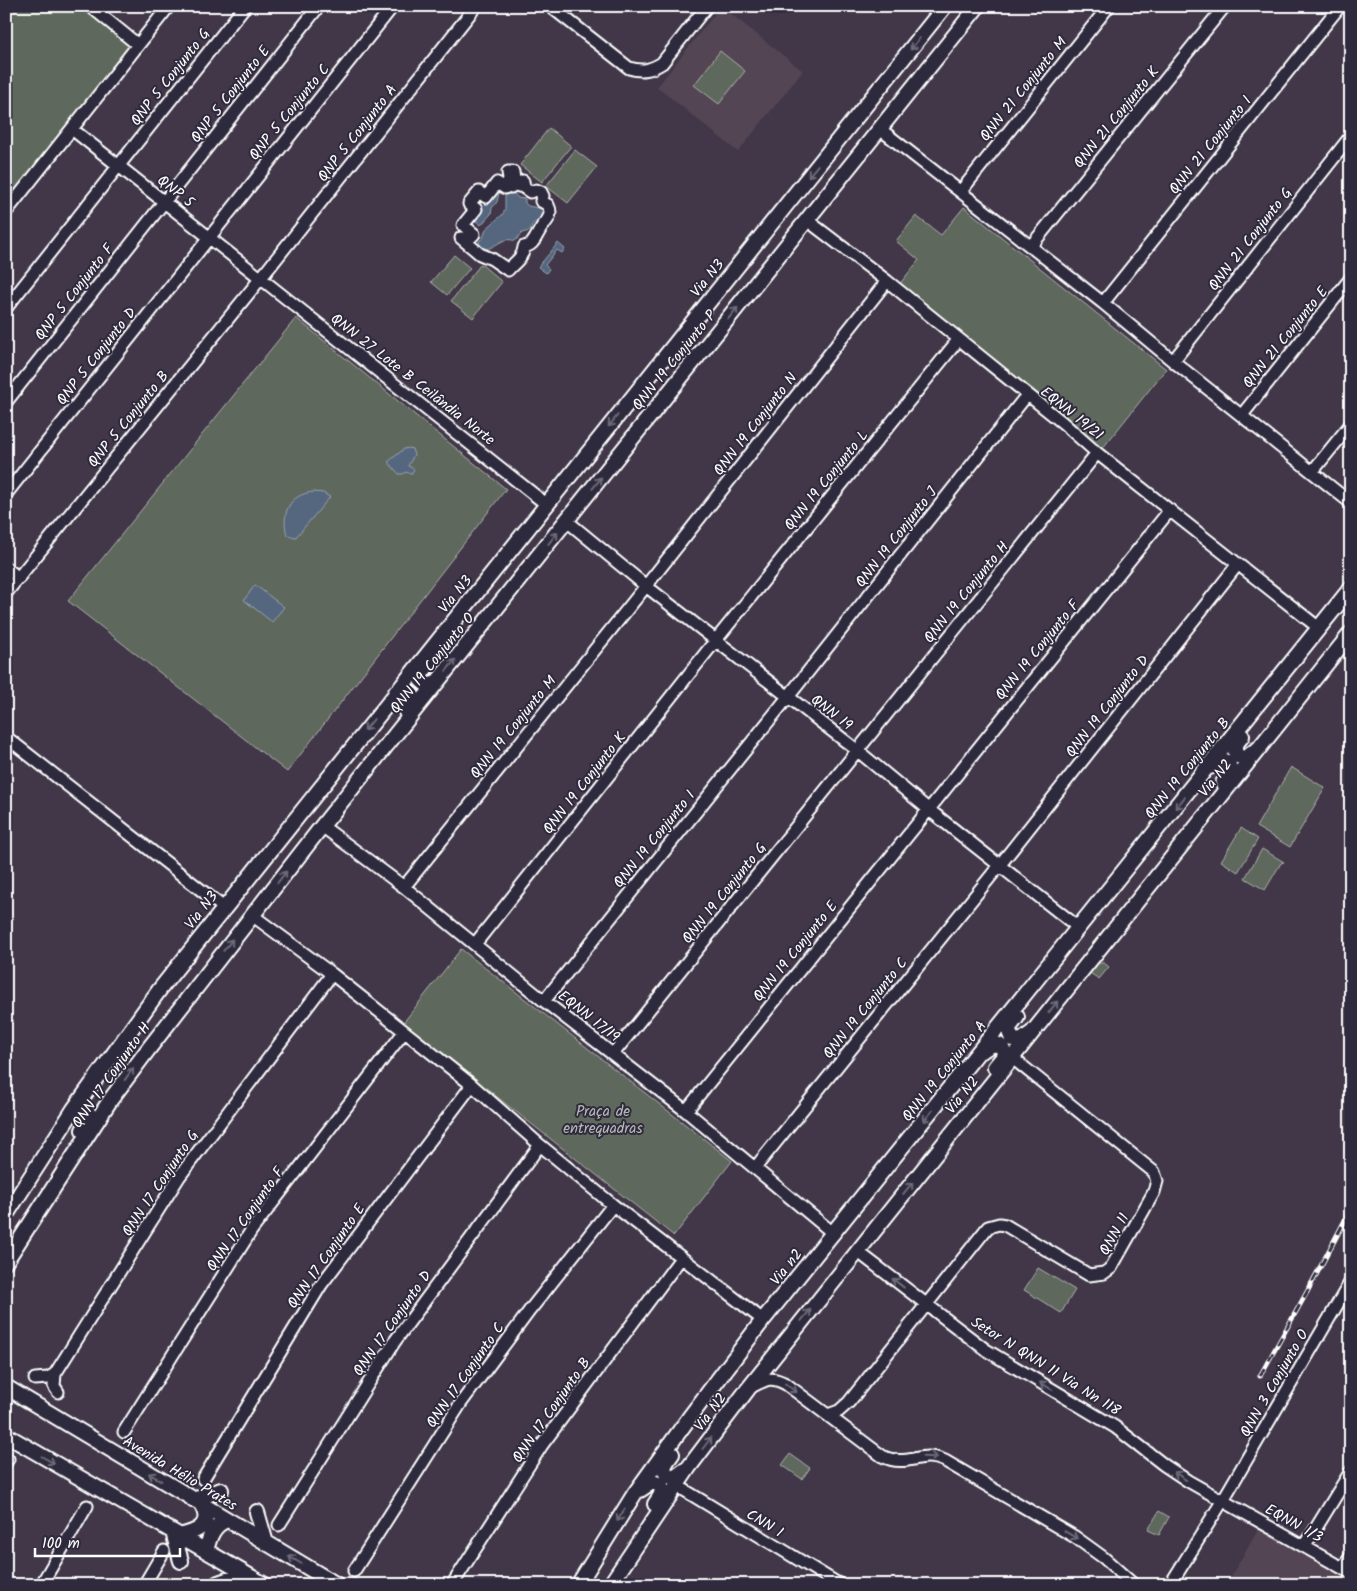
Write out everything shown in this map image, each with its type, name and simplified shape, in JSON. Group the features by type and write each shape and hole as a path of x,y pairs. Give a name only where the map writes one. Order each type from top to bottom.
{"main road":[{"name":"Via N3","path":"6,1215 74,1109 160,989 945,6"},
{"path":"884,125 901,91 970,6"},
{"path":"807,220 978,6"},
{"name":"QNN 19 Conjunto P","path":"567,521 807,220"},
{"path":"718,331 706,334 702,329 702,322 739,276 764,232"},
{"path":"637,433 650,405 694,353 695,346 692,340 683,338 678,340"},
{"name":"QNN 19 Conjunto O","path":"322,826 567,521"},
{"path":"436,683 428,686 423,683 420,677 422,671 512,559 530,524"},
{"path":"1319,628 1351,588"},
{"name":"QNN 19 Conjunto B","path":"1077,930 1319,628"},
{"name":"Via N2","path":"609,1585 689,1467 748,1388 926,1165 959,1112 1004,1056 1008,1055 1034,1031 1351,633"},
{"path":"1265,742 1246,758 1240,758 1234,751 1235,745 1276,692 1308,641"},
{"path":"304,848 324,813 413,702 412,695 408,690 402,689 396,692"},
{"path":"1162,869 1186,828 1232,773 1228,763 1221,760 1217,760 1205,771"},
{"path":"252,915 322,826"},
{"name":"QNN 17 Conjunto H","path":"6,1261 111,1099 252,915"},
{"path":"1034,1031 1021,1041 1016,1041 1009,1034 1008,1028 1054,970 1077,930"},
{"name":"QNN 19 Conjunto A","path":"834,1234 1077,930"},
{"path":"111,1099 106,1102 98,1101 96,1091 160,989"},
{"path":"979,1053 990,1044 994,1044 1001,1047 1008,1055"},
{"path":"16,1245 48,1180 88,1122 90,1115 86,1109 80,1107 74,1109"},
{"name":"Via n2","path":"763,1320 834,1234"},
{"name":"Via N2","path":"578,1585 635,1493 763,1320"},
{"path":"689,1467 674,1478 667,1476 664,1469 665,1463 697,1420 729,1366"},
{"name":"Avenida Hélio Prates","path":"6,1387 337,1585"},
{"path":"6,1435 265,1585"},
{"path":"609,1585 621,1556 661,1495 661,1485 652,1482 635,1493"},
{"path":"176,1534 193,1533 201,1529 205,1522 206,1512 197,1502 221,1490"},
{"path":"257,1512 266,1543"},
{"path":"206,1551 209,1535 221,1522 228,1520"},
{"path":"176,1534 181,1561"},
{"path":"218,1583 244,1574"}],"street":[{"path":"7,210 169,6"},
{"name":"QNP 5 Conjunto G","path":"6,308 245,6"},
{"name":"QNP 5 Conjunto E","path":"164,201 319,6"},
{"name":"QNP 5 Conjunto C","path":"209,237 393,6"},
{"name":"QNP 5 Conjunto A","path":"261,278 476,6"},
{"path":"550,6 629,68 643,71 654,68 662,63 707,6"},
{"name":"QNN 21 Conjunto M","path":"961,191 1109,6"},
{"name":"QNN 21 Conjunto K","path":"1031,246 1225,6"},
{"name":"QNN 21 Conjunto I","path":"1103,303 1340,6"},
{"path":"94,7 138,45"},
{"path":"884,125 961,191 1351,503"},
{"name":"QNP 5","path":"72,128 261,278"},
{"name":"QNN 21 Conjunto G","path":"1173,361 1351,136"},
{"path":"508,172 513,172 514,180 511,187 515,184 519,186 523,181 524,188 530,192 536,190 541,192 543,196 540,201 546,203 549,208 547,223 540,229 535,241 524,247 524,252 519,259 509,266 508,270 492,259 480,254 461,238 471,237 474,234 463,225 476,209 470,204 479,192 486,197 497,183 505,188 509,180 508,172"},
{"name":"QNP 5 Conjunto F","path":"6,402 164,201"},
{"name":"EQNN 19/21","path":"807,220 887,281 1063,423 1097,453 1319,628"},
{"name":"QNP 5 Conjunto D","path":"6,494 209,237"},
{"name":"QNN 27 Lote B Ceilândia Norte","path":"261,278 546,504"},
{"name":"QNP 5 Conjunto B","path":"7,594 261,278"},
{"name":"QNN 21 Conjunto E","path":"1242,415 1351,278"},
{"name":"QNN 19 Conjunto N","path":"646,586 887,281"},
{"name":"QNN 19 Conjunto L","path":"716,640 959,339"},
{"name":"QNN 19 Conjunto J","path":"788,697 1027,395"},
{"path":"1312,472 1351,424"},
{"name":"QNN 19 Conjunto H","path":"858,751 1097,453"},
{"name":"QNN 19 Conjunto F","path":"928,809 1170,510"},
{"name":"QNN 19","path":"567,521 646,586 858,751 1077,930"},
{"name":"QNN 19 Conjunto D","path":"999,866 1238,564"},
{"path":"6,568 19,578"},
{"name":"QNN 19 Conjunto M","path":"404,887 646,586"},
{"name":"QNN 19 Conjunto K","path":"476,944 716,640"},
{"name":"QNN 19 Conjunto I","path":"544,1001 788,697"},
{"path":"8,736 224,908"},
{"name":"QNN 19 Conjunto G","path":"613,1054 858,751"},
{"name":"QNN 19 Conjunto E","path":"686,1111 928,809"},
{"name":"EQNN 17/19","path":"322,826 404,887 544,1001 686,1111 834,1234"},
{"name":"QNN 19 Conjunto C","path":"755,1168 999,866"},
{"path":"252,915 332,974 472,1086 540,1145 613,1204 763,1320"},
{"name":"QNN 17 Conjunto G","path":"55,1374 178,1177 332,974"},
{"name":"QNN 17 Conjunto F","path":"124,1432 251,1231 404,1032"},
{"name":"QNN 11","path":"926,1305 984,1231 988,1227 999,1224 1005,1224 1089,1275 1104,1274 1112,1268 1156,1187 1154,1172 1008,1055"},
{"name":"QNN 17 Conjunto E","path":"203,1480 321,1285 472,1086"},
{"name":"QNN 17 Conjunto D","path":"279,1525 395,1341 540,1145"},
{"name":"QNN 17 Conjunto C","path":"354,1571 461,1403 530,1310 613,1204"},
{"name":"Setor N QNN 11 Via Nn 118","path":"857,1252 986,1350 1108,1423 1164,1465 1223,1500"},
{"name":"QNN 17 Conjunto B","path":"452,1585 542,1445 681,1258"},
{"name":"QNN 3 Conjunto O","path":"1223,1500 1351,1281"},
{"path":"828,1415 839,1411 849,1402 926,1305"},
{"path":"35,1379 48,1378 55,1374"},
{"path":"55,1374 54,1386 58,1392"},
{"path":"748,1388 770,1378 776,1378 888,1459 901,1461 931,1456 945,1461 1075,1537 1104,1558 1134,1585"},
{"path":"1305,1546 1351,1471"},
{"name":"CNN 1","path":"676,1485 840,1585"},
{"path":"1170,1585 1223,1500"},
{"name":"EQNN 1/3","path":"1223,1500 1347,1571"},
{"path":"41,1585 87,1506"},
{"path":"144,1585 164,1551"},
{"path":"1347,1571 1351,1556"}],"shaded area":[{"path":"721,6 803,71 738,152 657,87"},
{"path":"1259,1528 1351,1582 1351,1585 1226,1585"}],"green space":[{"path":"6,6 80,6 131,46 9,201 6,198"},
{"path":"720,51 745,71 719,104 694,85"},
{"path":"549,128 571,146 542,182 520,165"},
{"path":"575,150 597,167 568,203 546,186"},
{"path":"964,207 1166,369 1102,449 898,286 919,260 896,241 916,216 941,235"},
{"path":"454,255 470,268 447,295 431,282"},
{"path":"481,264 502,282 473,318 451,301"},
{"path":"296,318 506,489 287,772 68,601"},
{"path":"1291,767 1325,788 1290,847 1256,827"},
{"path":"1241,828 1258,839 1238,872 1221,861"},
{"path":"1262,849 1284,862 1281,863 1265,890 1245,878"},
{"name":"Praça de entrequadras","path":"461,949 732,1161 674,1236 403,1023"},
{"path":"1095,963 1104,963 1109,967 1099,979 1088,972"},
{"path":"1038,1268 1075,1290 1061,1313 1024,1290"},
{"path":"790,1454 810,1468 802,1479 782,1465"},
{"path":"1159,1511 1169,1517 1159,1535 1148,1530"}],"water":[{"path":"496,190 499,193 497,202 492,208 491,214 481,225 473,218"},
{"path":"513,192 518,198 525,199 525,203 528,206 544,209 543,215 532,225 530,231 522,233 515,241 506,240 490,248 481,249 479,241 483,238 486,229 503,214 505,195"},
{"path":"558,243 565,249 562,253 557,250 545,265 549,269 546,273 538,267"},
{"path":"404,449 412,449 414,455 408,466 414,469 411,474 406,472 399,474 388,462"},
{"path":"314,492 323,493 330,497 296,537 287,535 285,519 289,506 298,496"},
{"path":"255,585 284,607 272,622 244,600"}],"railway":[{"path":"1260,1376 1351,1209"}]}
